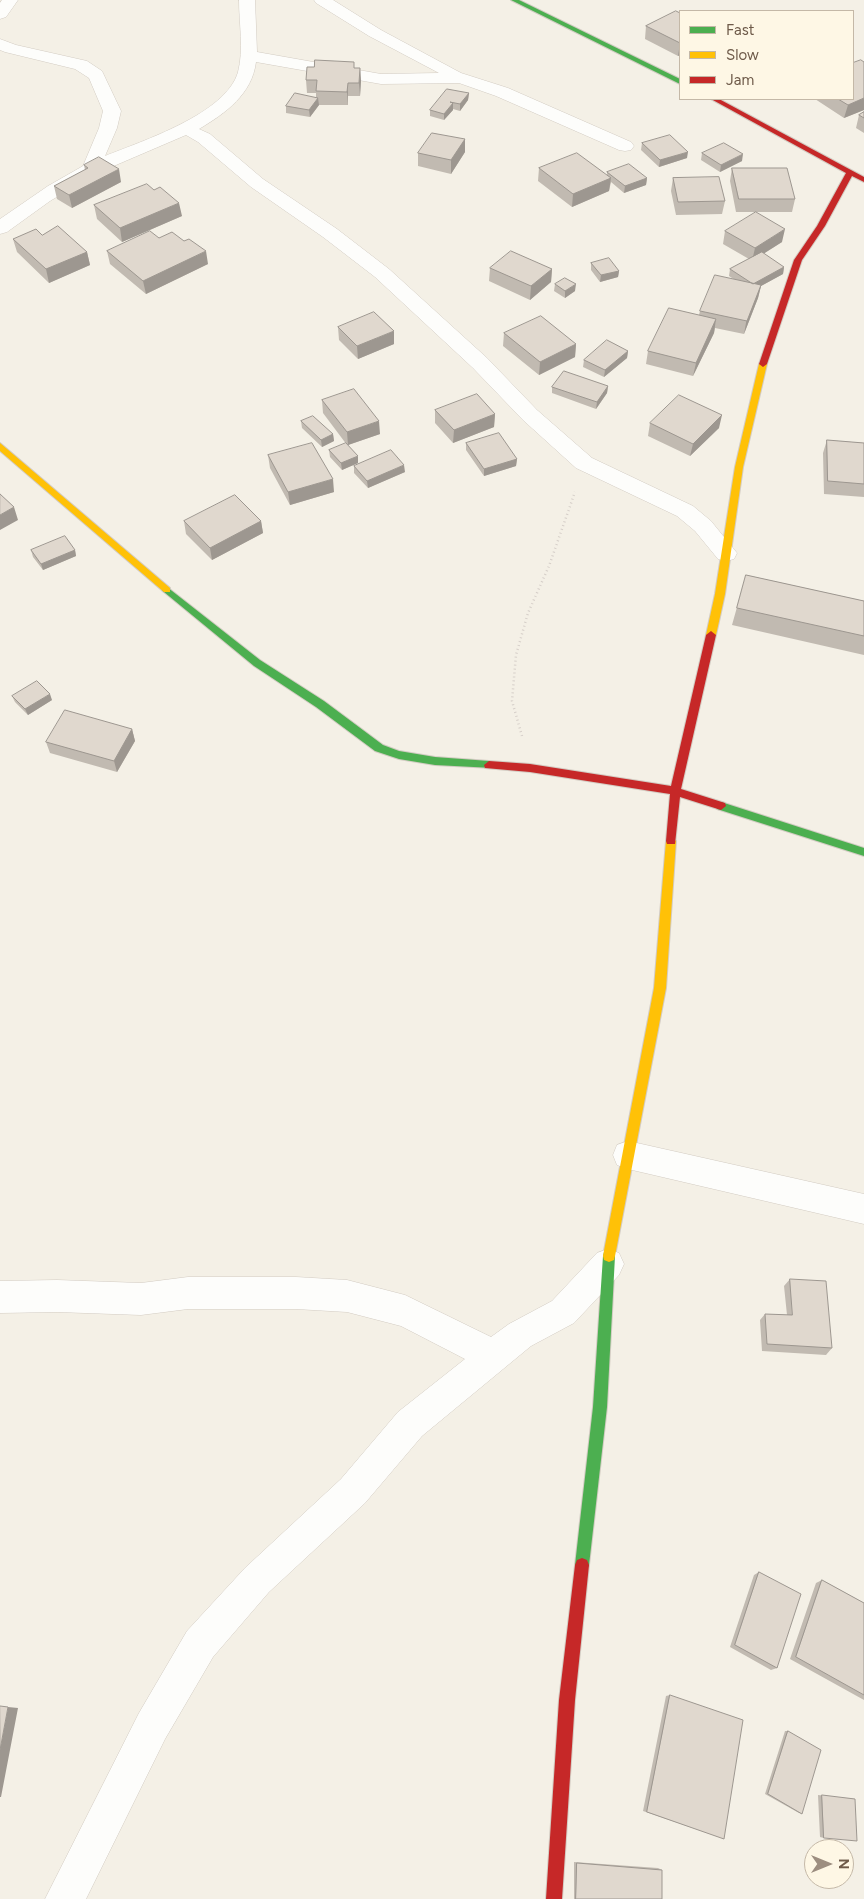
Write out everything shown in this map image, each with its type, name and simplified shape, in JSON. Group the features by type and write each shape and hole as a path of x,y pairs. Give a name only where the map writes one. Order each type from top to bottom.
{"street":[{"path":"0,14 10,0"},
{"path":"0,228 42,197 91,169 185,128 221,107 234,94 243,81 247,55 248,0"},
{"path":"322,0 375,33 461,78 502,92 583,130 625,146"},
{"path":"514,0 679,82"},
{"path":"0,44 11,49 81,65 96,75 112,110 108,128 91,169"},
{"path":"247,55 381,79 461,78"},
{"path":"716,100 864,180"},
{"path":"185,128 204,138 257,182 330,233 382,273 480,363 530,415 584,463 685,511 703,526 726,553"},
{"path":"554,1899 567,1700 600,1407 608,1264 660,988 675,792 720,594 739,467 760,370 798,260 821,226 850,173"},
{"path":"0,446 191,611 256,663 320,704 379,748 399,755 435,761 530,768 675,792 864,852"},
{"path":"628,1155 864,1209"},
{"path":"65,1899 152,1726 200,1644 258,1580 353,1491 410,1424 520,1335 563,1312 608,1264"},
{"path":"0,1296 140,1299 188,1294 347,1296 405,1311 494,1356"}],"path":[{"path":"530,768 512,701 516,655 528,613 549,566 584,463"}],"building":[{"path":"676,11 679,12 679,42 646,26"},
{"path":"315,60 354,62 354,68 360,68 359,83 348,83 347,92 316,91 317,80 306,80 307,67 314,67"},
{"path":"861,60 864,62 864,98 848,105 840,100 854,100 854,63"},
{"path":"447,89 469,93 460,104 450,102 453,103 444,114 430,110"},
{"path":"295,93 318,98 309,110 286,106"},
{"path":"432,133 465,139 451,160 418,153"},
{"path":"670,135 688,152 660,160 642,143"},
{"path":"724,143 743,154 721,165 702,153"},
{"path":"577,153 611,178 573,194 539,168"},
{"path":"99,157 119,169 69,195 54,186 88,168 84,165"},
{"path":"629,164 647,178 625,186 607,172"},
{"path":"732,168 787,168 795,199 739,199"},
{"path":"719,177 725,201 678,202 673,178"},
{"path":"147,184 154,190 160,187 179,203 120,228 94,205"},
{"path":"756,212 785,229 755,248 725,231"},
{"path":"58,226 87,252 46,269 13,239 36,229 42,235"},
{"path":"150,231 159,238 172,232 184,241 189,239 206,251 143,281 107,251"},
{"path":"511,251 552,269 531,286 490,268"},
{"path":"762,252 784,267 753,284 730,269"},
{"path":"609,258 619,271 601,275 591,263"},
{"path":"715,275 761,285 747,321 700,311"},
{"path":"565,278 576,284 565,291 555,284"},
{"path":"669,308 716,319 696,363 648,351"},
{"path":"374,312 394,331 357,346 338,327"},
{"path":"541,316 576,344 540,362 504,333"},
{"path":"607,340 628,351 605,370 584,360"},
{"path":"564,371 608,386 597,402 552,387"},
{"path":"354,389 379,421 347,432 322,400"},
{"path":"477,394 495,414 454,430 435,410"},
{"path":"679,395 722,415 693,444 650,423"},
{"path":"313,416 333,434 321,440 301,421"},
{"path":"499,433 517,459 484,469 466,443"},
{"path":"827,440 864,443 864,484 828,481"},
{"path":"312,443 333,479 288,492 268,455"},
{"path":"346,443 358,456 341,463 329,450"},
{"path":"391,450 404,465 367,481 354,466"},
{"path":"0,494 14,507 0,515"},
{"path":"235,495 261,521 210,548 184,521"},
{"path":"65,536 75,550 41,564 31,550"},
{"path":"746,575 864,601 864,636 737,608"},
{"path":"37,681 50,694 25,709 12,696"},
{"path":"65,710 132,729 114,761 46,742"},
{"path":"790,1279 826,1281 832,1348 767,1344 765,1314 792,1315"},
{"path":"759,1572 801,1594 777,1668 735,1645"},
{"path":"822,1580 864,1603 864,1695 796,1657"},
{"path":"670,1695 743,1720 724,1839 647,1812"},
{"path":"0,1706 8,1707 0,1750"},
{"path":"788,1731 821,1750 802,1814 768,1794"},
{"path":"822,1795 855,1799 857,1841 854,1839 824,1838"},
{"path":"577,1863 662,1870 662,1899 576,1899"}],"traffic: fast":[{"path":"514,0 679,82"},
{"path":"167,590 257,663 320,704 379,748 399,755 435,761 489,765"},
{"path":"721,806 864,852"},
{"path":"582,1565 600,1407 609,1256"}],"traffic: slow":[{"path":"711,635 720,594 739,467 763,364"},
{"path":"0,446 167,590"},
{"path":"609,1256 660,988 671,841"}],"traffic: jam":[{"path":"716,100 864,180"},
{"path":"763,364 798,260 821,226 850,173"},
{"path":"671,841 675,791 711,635"},
{"path":"489,765 530,768 675,791 721,806"},
{"path":"554,1899 567,1700 582,1565"}]}
